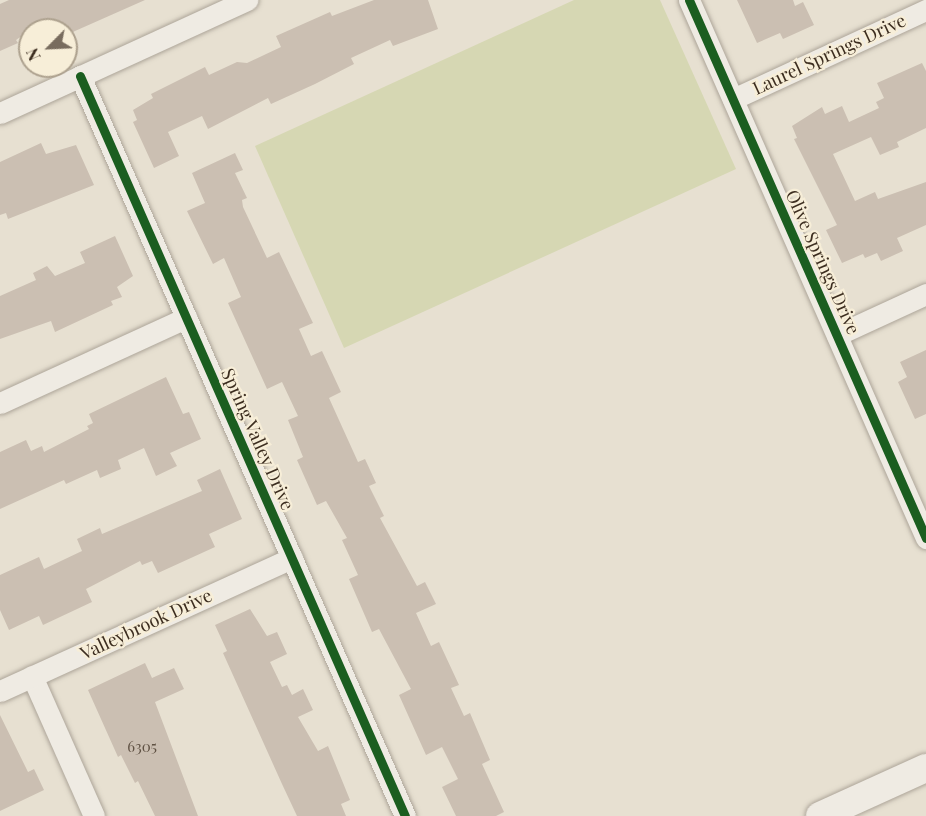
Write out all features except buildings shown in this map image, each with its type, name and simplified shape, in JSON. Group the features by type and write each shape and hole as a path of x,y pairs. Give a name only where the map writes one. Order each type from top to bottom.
{"main road":[{"path":"820,816 926,768"}],"street":[{"path":"0,113 247,0"},
{"name":"Olive Springs Drive","path":"689,0 926,538"},
{"name":"Laurel Springs Drive","path":"733,99 926,10"},
{"name":"Spring Valley Drive","path":"80,76 405,816"},
{"path":"837,335 926,294"},
{"path":"0,403 186,318"},
{"name":"Valleybrook Drive","path":"0,691 292,558"},
{"path":"32,676 94,816"}],"green space":[{"path":"574,0 660,0 736,169 344,348 255,146"}],"cycle path":[{"path":"689,0 926,538"},
{"path":"80,76 405,816"}]}
